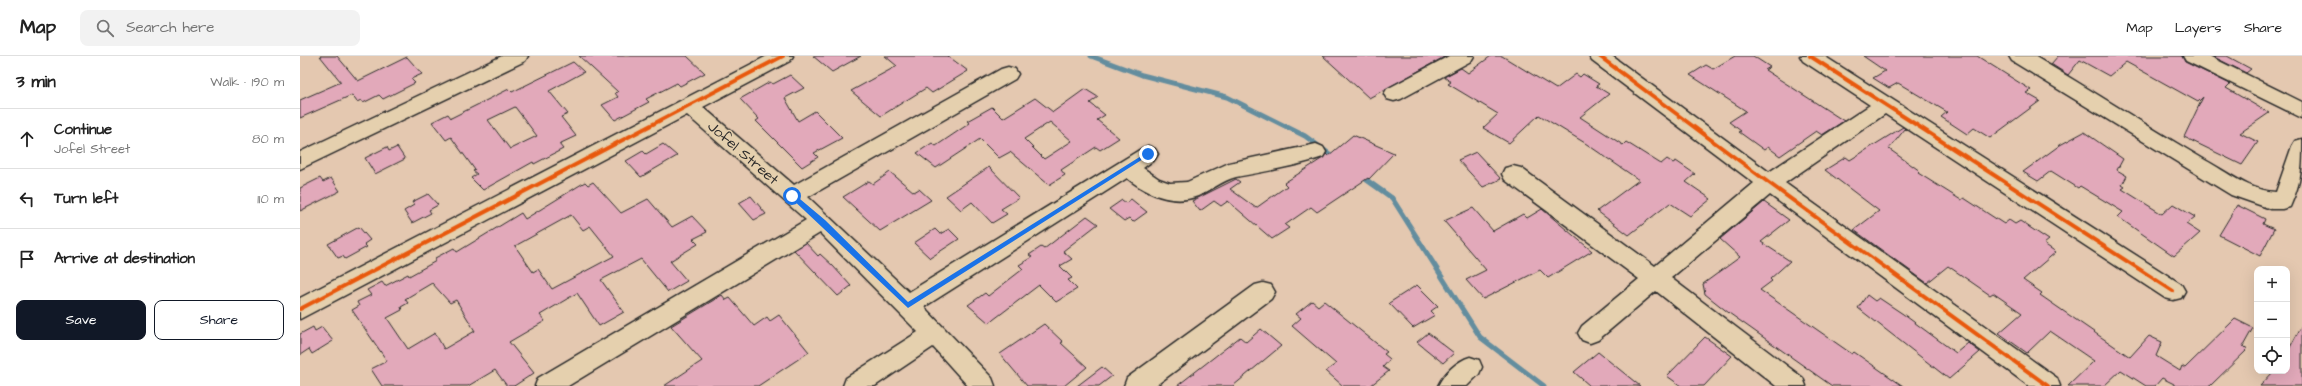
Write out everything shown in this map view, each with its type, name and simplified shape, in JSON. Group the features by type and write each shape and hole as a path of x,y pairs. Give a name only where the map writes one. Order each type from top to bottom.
{"street":[{"path":"300,161 518,56"},
{"path":"300,309 783,56"},
{"path":"1394,94 1464,56"},
{"path":"1598,56 1769,183 2048,386"},
{"path":"1810,56 2173,291"},
{"path":"2193,56 2302,111"},
{"path":"2028,58 2156,142 2250,195 2268,201 2282,201 2295,193 2302,146"},
{"path":"792,196 1008,74"},
{"path":"1590,333 1769,183 1886,104"},
{"name":"Jofel Street","path":"689,106 822,222 908,305 983,386"},
{"path":"1127,167 1151,185 1170,191 1190,190 1229,171 1304,156 1316,152"},
{"path":"908,305 1148,154"},
{"path":"1513,174 1656,279 1794,386"},
{"path":"547,386 822,222"},
{"path":"1136,386 1263,292"},
{"path":"855,386 935,333"},
{"path":"1450,386 1470,367"}],"building":[{"path":"320,56 337,56 358,81 407,57 422,74 411,79 415,83 383,99 379,95 363,103 361,100 357,102 352,95 300,118 300,100 341,82"},
{"path":"579,56 687,56 705,73 680,86 677,83 646,99 649,102 615,120 602,105 618,97 615,93 618,92"},
{"path":"813,56 861,56 832,72"},
{"path":"885,56 948,56 968,71 932,93 926,88 881,116 851,91 897,66"},
{"path":"1323,56 1446,56 1369,98"},
{"path":"1491,56 1502,56 1556,89 1576,74 1580,77 1583,74 1599,84 1596,86 1609,94 1580,117 1623,145 1626,142 1661,164 1667,159 1673,163 1676,161 1695,174 1686,182 1711,199 1690,216 1670,203 1629,235 1597,211 1639,180 1585,143 1539,115 1509,143 1483,128 1498,114 1448,84 1451,82 1444,77 1461,68 1468,73"},
{"path":"1735,56 1753,56 1770,67 1765,70 1844,121 1822,135 1816,131 1780,156 1768,147 1764,150 1739,132 1741,131 1729,122 1746,111 1690,75 1706,65 1713,69"},
{"path":"1863,56 1977,56 2031,90 2026,93 2040,101 1990,138 1974,128 1967,134 1941,117 1947,112 1898,83 1889,88 1873,78 1885,71"},
{"path":"2058,56 2182,56 2185,62 2230,84 2226,88 2269,113 2240,133 2258,142 2242,165 2184,137 2203,97 2198,102 2126,62 2109,76 2080,60 2068,75 2051,64"},
{"path":"2212,56 2227,56 2251,69 2246,73"},
{"path":"573,62 584,72 549,91 568,114 561,117 576,136 559,144 563,149 534,164 533,162 483,190 471,178 477,174 473,171 475,170 451,137 446,140 432,122 448,114 451,118 509,89 512,92","holes":["515,107 537,136 510,149 488,120"]},
{"path":"790,75 804,88 785,98 798,121 815,111 842,138 814,153 818,157 802,167 756,121 759,119 740,99 770,82 773,84"},
{"path":"1085,89 1098,97 1090,103 1105,115 1097,120 1119,138 1100,150 1096,147 1061,170 1065,175 1049,185 1010,152 999,158 980,139 936,168 917,153 932,143 936,146 970,123 967,121 992,107 1003,118 1035,98 1053,112","holes":["1050,122 1072,141 1044,159 1024,139"]},
{"path":"1903,127 1905,129 1889,149 1920,171 1918,173 1961,200 1964,198 2004,224 2009,220 2015,224 2020,221 2049,240 2044,244 2056,252 2023,280 2042,293 2040,295 2130,357 2149,336 2162,342 2156,356 2180,371 2182,366 2185,368 2235,319 2253,328 2243,346 2248,349 2210,386 2174,386 2174,384 2162,378 2155,386 2146,386 2121,370 2104,386 2068,386 2094,361 2050,331 2027,353 1999,333 2022,313 1993,293 1990,295 1948,266 1927,283 1854,230 1879,211 1825,170 1846,157 1850,160"},
{"path":"2084,132 2123,159 2117,170 2127,176 2122,185 2125,187 2122,189 2162,214 2173,204 2195,217 2186,224 2200,233 2174,256 2118,217 2123,212 2080,186 2078,188 2051,171 2038,181 2023,172 2060,145"},
{"path":"1353,135 1394,153 1369,179 1368,178 1317,212 1311,207 1285,225 1289,228 1272,239 1228,201 1221,206 1214,201 1200,211 1192,201 1236,179 1240,182 1230,189 1256,208 1287,186 1284,183 1323,158 1326,154 1328,156"},
{"path":"663,144 677,156 641,177 626,161 643,151 646,154"},
{"path":"387,147 389,151 397,147 405,159 375,174 365,158"},
{"path":"1476,152 1501,179 1483,187 1458,160"},
{"path":"989,167 1019,198 1001,209 1007,214 992,223 972,202 961,210 946,196"},
{"path":"890,172 914,192 919,189 931,200 880,231 843,197 869,181 873,184"},
{"path":"320,178 323,182 331,178 340,191 300,211 300,188"},
{"path":"585,182 588,185 593,182 621,213 648,199 672,227 692,216 707,232 693,239 698,244 670,261 687,281 668,292 641,259 601,280 624,312 599,326 577,293 540,315 545,321 509,342 534,373 514,386 507,386 495,370 468,386 382,386 371,369 387,361 352,310 359,306 357,302 371,295 367,290 382,282 385,286 408,274 409,276 436,261 435,258 454,248 457,252 521,213 525,219","holes":["571,215 583,230 590,226 614,256 552,289 538,269 533,272 515,246","432,283 450,303 456,300 475,331 444,349 435,333 408,349 387,318 402,310 401,307 408,303 405,299"]},
{"path":"428,194 438,205 429,210 431,213 412,223 404,211 414,205 412,202"},
{"path":"751,196 766,214 754,220 739,203"},
{"path":"1131,199 1147,212 1133,222 1129,218 1124,221 1109,209 1122,200 1126,203"},
{"path":"1764,202 1789,220 1761,242 1790,261 1770,279 1772,281 1760,290 1852,354 1854,352 1903,386 1832,386 1729,313 1705,294 1703,284 1740,257 1720,239"},
{"path":"2237,205 2265,219 2263,224 2274,229 2260,256 2219,235"},
{"path":"1473,208 1493,231 1523,214 1527,218 1542,209 1592,251 1548,278 1540,270 1483,299 1466,280 1486,270 1444,221"},
{"path":"1087,216 1098,224 1063,251 1072,259 1060,266 1072,278 1068,280 1077,289 1056,302 1039,285 989,323 968,305 985,293 988,296 1023,269 1019,265 1032,257 1029,255 1041,247 1044,249"},
{"path":"359,227 370,240 364,244 367,247 345,259 343,256 338,258 328,244"},
{"path":"935,229 940,234 949,229 959,239 930,258 914,243"},
{"path":"806,243 818,256 820,254 833,266 851,286 838,296 794,250"},
{"path":"1417,285 1438,306 1431,311 1435,315 1413,328 1389,303"},
{"path":"722,295 726,300 730,298 754,326 767,317 770,321 779,315 809,352 758,386 664,386 702,361 671,326"},
{"path":"1867,295 1875,301 1879,298 1956,353 1968,343 1980,352 1949,379 1858,308"},
{"path":"1312,301 1318,306 1324,301 1387,352 1384,354 1390,359 1383,367 1389,371 1370,386 1343,386 1326,371 1336,364 1292,326 1301,318 1296,314"},
{"path":"1044,324 1063,342 1061,343 1087,367 1064,386 1027,386 1000,354"},
{"path":"2302,325 2302,386 2260,386 2271,374 2290,374 2290,347"},
{"path":"313,327 315,331 322,327 333,341 312,354 309,349 300,355 300,334"},
{"path":"1261,329 1281,346 1233,386 1177,386 1240,337 1246,342"},
{"path":"1428,333 1454,353 1443,363 1417,342"},
{"path":"1705,337 1732,356 1704,386 1681,386 1667,376"},
{"path":"1598,352 1640,386 1590,386 1574,372"},
{"path":"1102,367 1112,376 1099,386 1077,386"}],"waterway":[{"path":"1091,56 1142,75 1227,97 1305,136 1335,158"},
{"path":"1361,176 1392,198 1480,337 1544,386"}],"cycle path":[{"path":"300,309 783,56"},
{"path":"1599,56 1769,183 2048,386"},
{"path":"1810,56 2173,291"}],"route":[{"path":"792,196 822,222 858,259 908,305 1148,154"}]}
